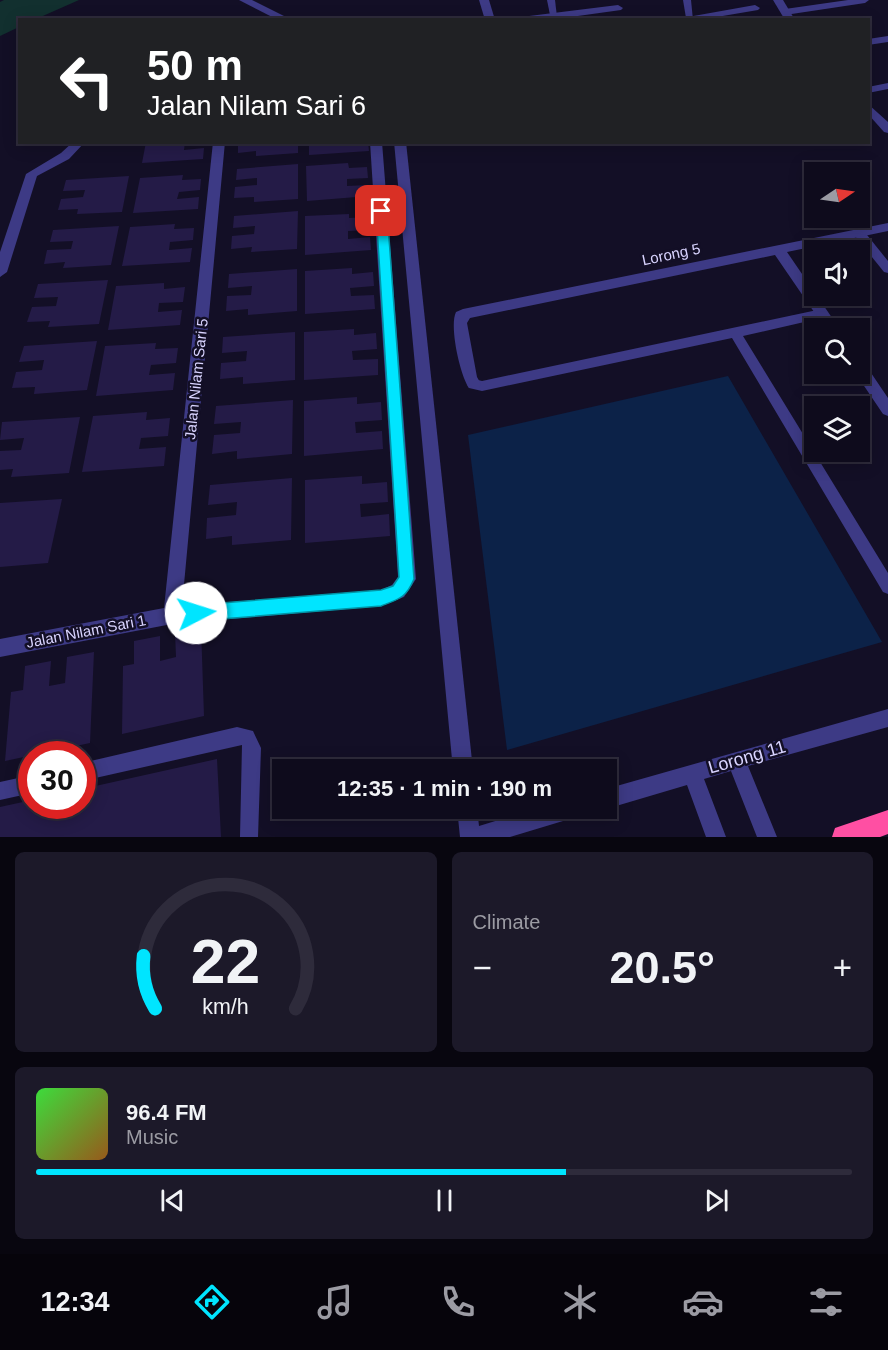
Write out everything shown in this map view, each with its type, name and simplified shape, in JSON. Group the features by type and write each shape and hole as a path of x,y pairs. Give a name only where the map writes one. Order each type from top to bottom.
{"highway":[{"path":"844,837 888,822"}],"street":[{"path":"244,0 283,18"},
{"path":"484,0 489,18"},
{"path":"778,0 788,16"},
{"path":"534,18 618,4"},
{"path":"690,18 754,4 762,18"},
{"path":"870,42 888,39"},
{"path":"870,111 888,129"},
{"path":"0,272 32,174 65,156 78,144"},
{"name":"Jalan Nilam Sari 5","path":"172,615 219,144"},
{"name":"Jalan Nilam Sari 1","path":"0,648 172,615 381,598 398,591 406,579 376,144"},
{"path":"400,144 462,759"},
{"name":"Lorong 5","path":"474,384 470,378 460,323 461,316 888,227"},
{"path":"778,249 825,318"},
{"path":"870,383 888,410"},
{"name":"Lorong 11","path":"617,796 736,759 888,718"},
{"path":"736,759 767,837"},
{"path":"692,773 716,837"},
{"path":"468,819 470,837"},
{"path":"477,837 537,819"}],"lane":[{"path":"551,0 554,15"},
{"path":"687,0 690,18"},
{"path":"788,16 865,0"},
{"path":"870,90 888,86"},
{"path":"860,233 888,270"},
{"path":"474,384 482,386 822,314"},
{"path":"735,333 888,587"},
{"path":"96,769 237,736 247,737 252,748 249,837"},
{"path":"0,791 18,787"}],"green space":[{"path":"4,0 79,0 38,18 18,18 18,27 0,36 0,2"}],"water":[{"path":"728,376 882,642 507,750 468,435"}],"building":[{"path":"146,144 185,144 184,150 204,148 203,159 142,163"},
{"path":"238,144 298,144 298,153 256,156 256,151 238,153"},
{"path":"309,144 368,144 369,151 309,155"},
{"path":"348,163 349,168 367,167 368,178 347,179 347,186 368,185 369,196 307,201 306,166"},
{"path":"298,164 298,199 254,202 254,197 234,198 235,187 257,185 257,178 236,180 237,169"},
{"path":"183,175 182,180 201,179 200,190 179,192 177,199 199,197 198,209 133,213 140,178"},
{"path":"129,176 122,212 77,214 78,209 58,210 61,199 83,197 85,190 63,191 66,180"},
{"path":"298,211 297,249 251,252 252,247 231,249 232,236 254,234 255,226 233,228 234,216"},
{"path":"349,214 349,218 369,217 370,230 348,231 348,239 370,237 371,250 305,255 305,216"},
{"path":"175,224 174,229 194,228 193,240 170,242 169,250 192,248 190,262 122,266 130,227"},
{"path":"119,226 111,265 63,268 65,262 44,264 47,250 71,249 73,241 50,242 53,230"},
{"path":"352,268 352,274 373,272 374,286 350,288 351,296 374,295 375,309 305,314 305,271"},
{"path":"297,269 297,311 248,315 248,309 226,311 227,296 251,295 252,286 228,288 229,274"},
{"path":"108,280 99,324 48,327 50,321 27,322 32,307 56,306 58,297 34,298 38,284"},
{"path":"164,283 164,289 185,287 183,302 159,303 158,312 182,310 180,325 108,330 116,286"},
{"path":"354,329 354,335 376,333 377,349 352,351 353,360 378,359 378,375 304,380 304,332"},
{"path":"295,332 295,380 243,384 243,377 220,379 221,363 246,361 247,351 222,353 223,337"},
{"path":"97,341 87,390 34,394 35,387 12,388 16,372 42,370 44,360 19,362 24,346"},
{"path":"156,343 155,349 178,348 176,363 151,365 149,375 175,373 173,390 96,396 105,346"},
{"path":"357,397 357,404 381,402 382,420 355,422 356,433 382,431 383,449 304,456 304,401"},
{"path":"293,400 292,454 237,459 237,451 212,454 214,435 240,433 241,422 214,424 216,406"},
{"path":"147,412 146,420 170,418 168,436 141,438 139,449 166,447 164,466 82,472 93,416"},
{"path":"80,417 69,473 11,477 13,469 0,470 0,451 21,450 24,438 0,440 2,422"},
{"path":"362,476 362,484 387,482 388,502 360,504 361,517 389,514 390,536 305,543 305,480"},
{"path":"292,478 291,540 232,545 232,536 206,539 207,518 236,515 237,502 208,505 210,485"},
{"path":"62,499 48,563 0,567 0,503"},
{"path":"201,627 204,716 122,734 123,666 134,664 134,641 160,636 160,661 176,657 175,632"},
{"path":"94,652 90,741 18,741 18,758 5,761 11,692 23,690 25,666 51,661 49,686 65,683 67,657"},
{"path":"217,759 221,837 0,837 0,807 18,803 18,819 96,819 96,786"}],"route":[{"path":"196,613 381,598 398,591 406,579 381,211"}]}
